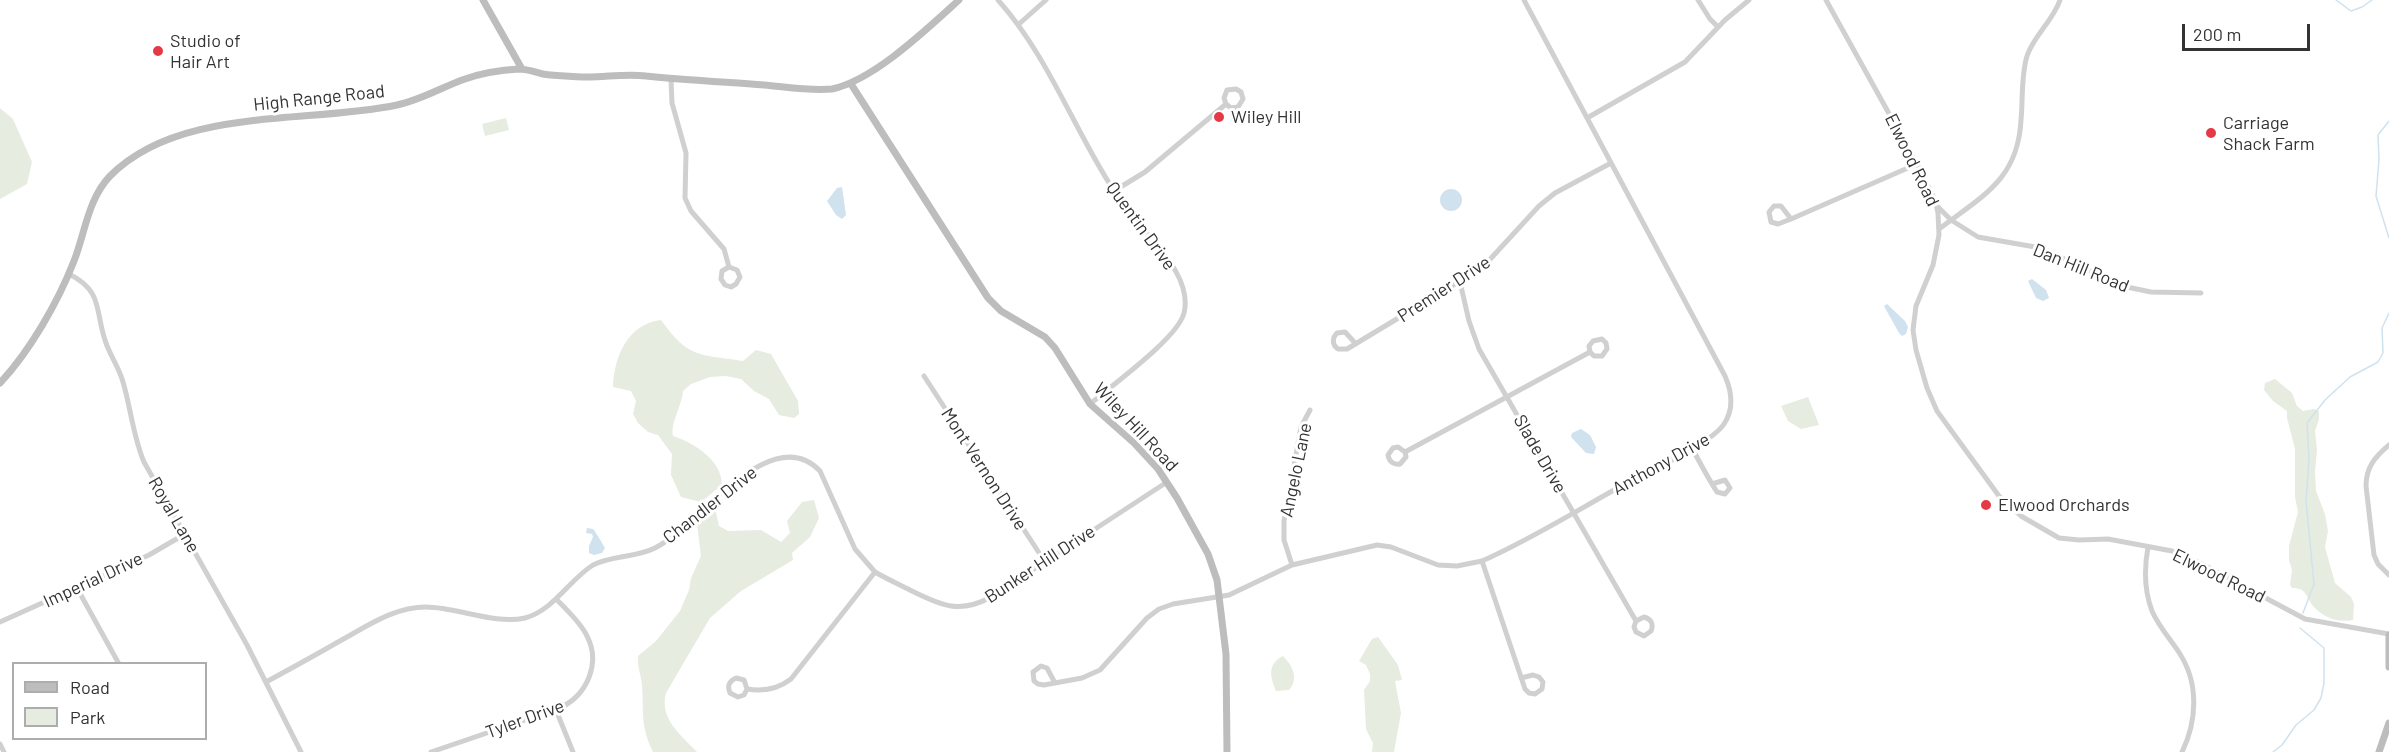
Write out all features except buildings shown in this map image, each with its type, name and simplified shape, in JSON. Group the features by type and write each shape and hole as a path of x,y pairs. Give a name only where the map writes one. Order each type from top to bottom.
{"street":[{"path":"483,0 522,69"},
{"name":"High Range Road","path":"0,383 30,343 69,274 88,216 100,189 123,164 162,142 219,126 262,118 333,116 397,105 416,100 466,78 522,69 550,75 585,77 630,75 822,90 851,84 895,55 959,0"},
{"name":"Quentin Drive","path":"998,0 1018,24 1128,214 1168,259 1184,290 1185,309 1180,324 1170,336 1090,404"},
{"path":"1018,24 1046,0"},
{"name":"Anthony Drive","path":"1055,683 1092,675 1100,670 1155,612 1173,604 1219,598 1292,565 1375,545 1391,547 1438,565 1457,566 1482,561 1692,448 1712,436 1724,424 1731,405 1729,386 1524,0"},
{"path":"1698,0 1718,27"},
{"path":"1587,118 1685,62 1718,27 1749,0"},
{"name":"Elwood Road","path":"1826,0 1917,164 1937,206 1939,229 1933,265 1916,306 1913,330 1927,388 1945,424 1999,496 2020,516 2037,527 2064,539 2108,539 2187,556 2305,620 2389,635"},
{"path":"1939,229 1990,192 2012,162 2020,134 2026,57 2060,0"},
{"path":"672,80 672,103 686,153 685,198 691,211 724,249 729,267"},
{"name":"Wiley Hill Road","path":"851,84 988,298 998,309 1045,338 1056,348 1090,404 1145,454 1167,482 1208,554 1215,571 1226,657 1227,752"},
{"path":"1114,191 1150,168 1226,104"},
{"name":"Premier Drive","path":"1356,344 1491,261 1531,213 1546,200 1611,163"},
{"path":"1791,219 1917,164"},
{"name":"Dan Hill Road","path":"1937,206 1951,220 1978,237 2041,248 2122,286 2151,292 2201,293"},
{"name":"Royal Lane","path":"69,274 89,290 96,300 104,338 123,380 139,451 266,682 301,752"},
{"name":"Slade Drive","path":"1460,282 1475,340 1636,621"},
{"path":"1405,452 1590,352"},
{"name":"Mont Vernon Drive","path":"924,376 1045,562"},
{"name":"Angelo Lane","path":"1292,565 1284,540 1284,521 1302,427 1310,410"},
{"path":"2389,445 2371,463 2366,477 2366,486 2374,555 2380,568 2389,575"},
{"path":"1692,448 1712,484"},
{"name":"Chandler Drive","path":"266,682 375,621 403,610 438,608 518,619 537,613 594,565 642,553 664,542 757,467 770,459 785,456 804,459 820,471 855,549 875,572"},
{"name":"Bunker Hill Drive","path":"875,572 939,604 958,607 982,602 1167,482"},
{"name":"Imperial Drive","path":"0,622 148,555 184,534"},
{"path":"2148,547 2145,573 2149,603 2157,621 2184,661 2193,693 2192,724 2182,752"},
{"path":"1482,561 1521,678"},
{"path":"747,689 774,688 791,679 875,572"},
{"path":"77,588 118,662"},
{"name":"Tyler Drive","path":"431,752 556,710 570,703 581,692 589,679 593,659 591,645 585,632 556,599"},
{"path":"2389,635 2389,667"},
{"path":"556,710 573,752"},
{"path":"2379,752 2389,723"},
{"path":"0,744 4,752"}],"green space":[{"path":"0,108 13,119 32,162 27,184 0,199"},
{"path":"506,118 509,130 485,136 482,124"},
{"path":"661,320 679,342 696,353 743,361 756,350 771,354 798,401 799,414 794,418 779,415 769,399 754,391 741,379 726,376 710,377 691,384 683,391 673,426 673,436 698,448 712,460 721,476 722,485 701,502 681,497 671,475 672,454 658,435 648,432 638,423 633,414 636,401 631,391 613,387 616,364 625,343 640,328"},
{"path":"2275,379 2292,393 2297,406 2303,411 2314,409 2319,411 2315,431 2317,450 2315,472 2316,491 2325,514 2328,531 2325,547 2335,583 2351,597 2354,604 2353,620 2342,621 2327,616 2313,606 2303,591 2292,588 2290,585 2292,570 2289,546 2298,512 2295,497 2295,449 2287,411 2273,401 2264,390 2265,383"},
{"path":"1808,397 1819,425 1801,429 1788,421 1781,406"},
{"path":"814,500 819,518 810,537 792,553 793,560 741,591 710,618 666,693 666,711 669,719 678,733 697,752 653,752 644,726 638,656 656,641 680,611 701,556 697,523 701,516 715,508 719,526 728,531 761,530 781,542 790,533 787,521 802,502"},
{"path":"1378,637 1398,665 1402,680 1395,681 1401,713 1394,752 1372,752 1373,743 1366,729 1364,690 1370,681 1370,674 1366,665 1359,661 1372,639"},
{"path":"1283,656 1292,668 1294,681 1289,690 1276,691 1271,671 1274,663"}],"water":[{"path":"842,187 846,215 842,219 836,215 827,201 837,188"},
{"path":"1451,189 1459,192 1462,200 1459,208 1451,211 1443,208 1440,200 1443,192"},
{"path":"2032,279 2046,290 2049,298 2043,301 2036,298 2028,281"},
{"path":"1887,304 1905,321 1908,327 1906,334 1902,336 1899,333 1884,306"},
{"path":"1581,429 1590,435 1596,447 1594,454 1586,453 1571,437 1572,433"},
{"path":"587,528 593,529 605,548 602,553 594,555 589,553 593,537 592,534 586,533"}],"waterway":[{"path":"2336,0 2351,11 2372,0"},
{"path":"2389,121 2378,135 2379,160 2376,196 2389,238"},
{"path":"2303,613 2314,584 2306,501 2309,459 2307,423 2325,400 2350,377 2378,362 2383,353 2382,328 2389,313"},
{"path":"2273,752 2282,745 2296,725 2314,710 2321,698 2324,683 2324,648 2300,628"}],"place":[{"name":"Studio of Hair Art","path":"158,51"},
{"name":"Wiley Hill","path":"1219,117"},
{"name":"Carriage Shack Farm","path":"2211,133"},
{"name":"Elwood Orchards","path":"1986,505"}]}
